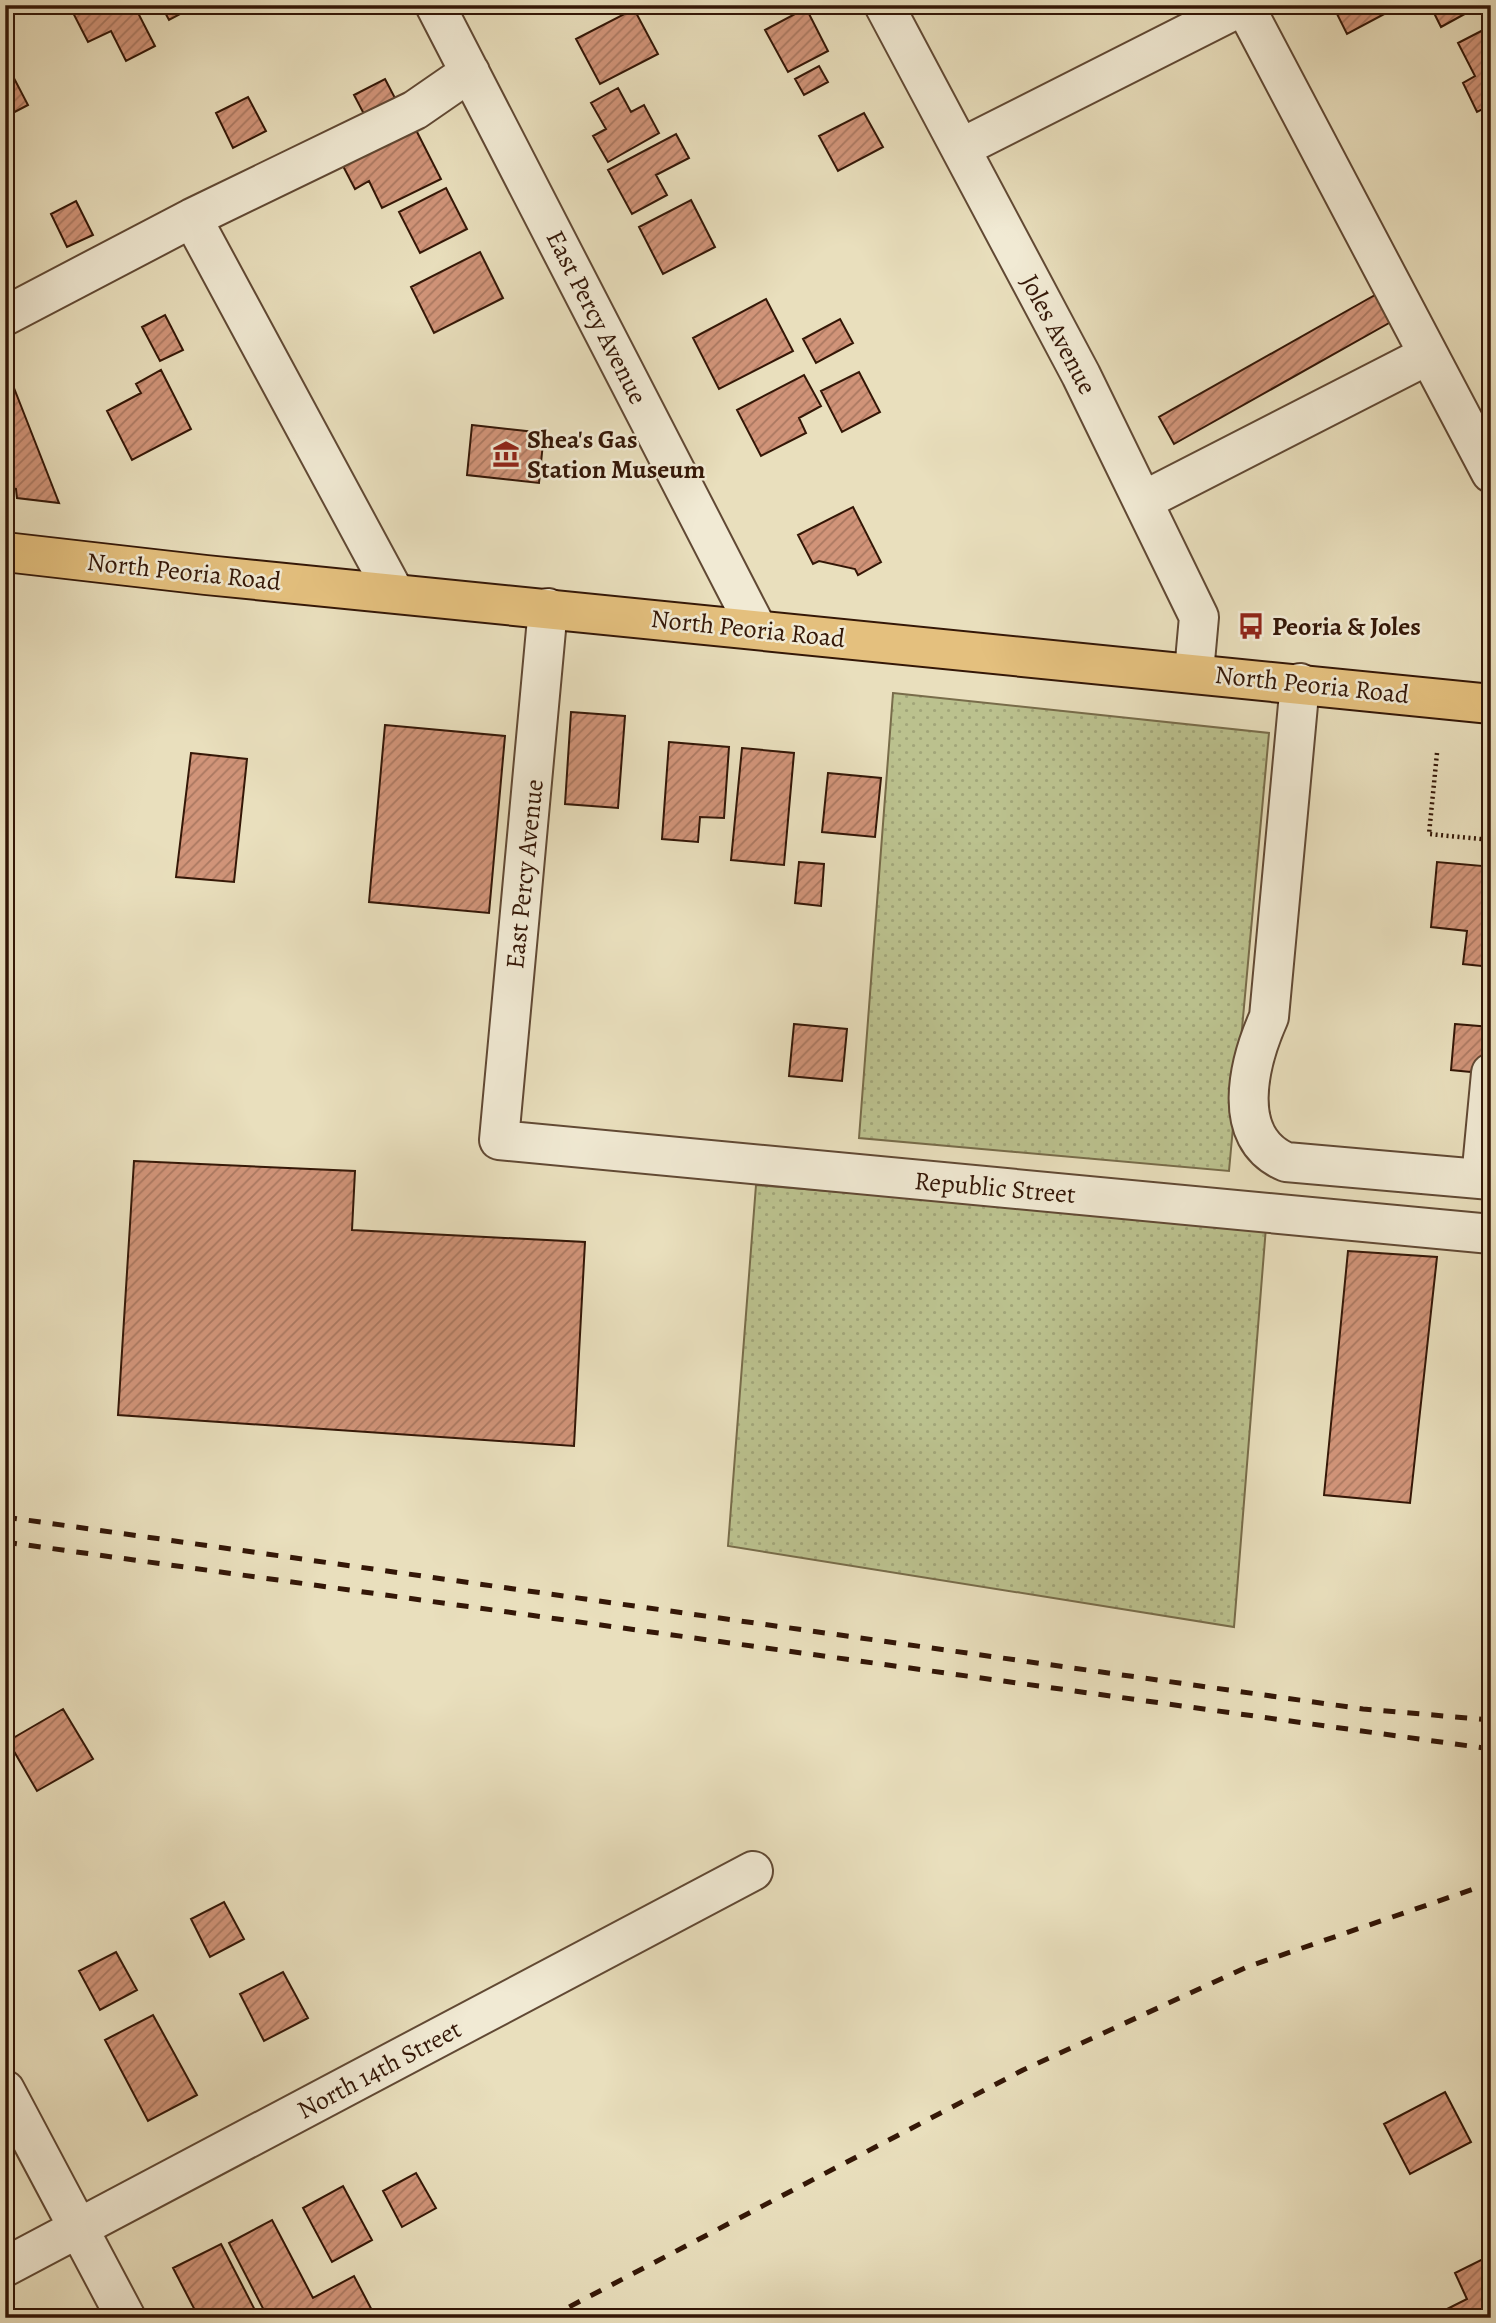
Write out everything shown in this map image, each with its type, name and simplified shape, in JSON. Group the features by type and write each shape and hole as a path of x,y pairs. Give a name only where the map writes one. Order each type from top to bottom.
{"main road":[{"name":"North Peoria Road","path":"5,552 1491,704"}],"street":[{"name":"East Percy Avenue","path":"435,5 757,629"},
{"name":"Joles Avenue","path":"884,5 1081,376 1199,617 1194,672"},
{"path":"961,148 1244,5 1491,473"},
{"path":"5,316 192,218 415,110 470,72"},
{"path":"192,218 394,592"},
{"path":"1143,502 1428,355"},
{"name":"East Percy Avenue","path":"499,1140 548,608"},
{"path":"1300,683 1269,1017 1253,1054 1250,1121 1254,1136 1263,1148 1286,1162 1486,1180 1491,1073"},
{"name":"Republic Street","path":"499,1140 1491,1234"},
{"name":"North 14th Street","path":"5,2267 753,1871"},
{"path":"5,2090 126,2318"}],"path":[{"path":"1437,753 1429,834 1491,840"}],"green space":[{"path":"893,693 1269,733 1229,1171 859,1138"},
{"path":"756,1185 1266,1227 1234,1627 728,1546"}],"building":[{"path":"69,5 134,5 155,46 126,61 111,31 88,42"},
{"path":"161,5 197,5 169,20"},
{"path":"1339,5 1384,5 1388,12 1347,34 1334,8"},
{"path":"1430,5 1481,5 1441,27"},
{"path":"806,8 828,51 788,72 765,30"},
{"path":"634,9 658,54 600,84 576,39"},
{"path":"1491,26 1491,105 1477,112 1463,83 1475,76 1458,43"},
{"path":"5,61 28,105 5,117"},
{"path":"819,66 828,82 804,95 795,79"},
{"path":"385,79 396,100 365,116 354,95"},
{"path":"618,88 631,112 644,105 659,133 608,162 593,136 606,129 591,103"},
{"path":"248,97 266,131 233,148 216,113"},
{"path":"864,113 883,147 838,171 819,136"},
{"path":"416,130 441,179 382,208 369,181 355,189 343,166"},
{"path":"676,134 689,158 656,175 667,195 632,214 608,170"},
{"path":"446,188 467,229 420,253 399,212"},
{"path":"691,200 715,247 663,274 639,227"},
{"path":"76,201 93,235 67,247 51,214"},
{"path":"480,252 503,298 434,333 411,287"},
{"path":"1382,291 1398,318 1174,444 1159,417"},
{"path":"766,299 793,351 719,389 693,338"},
{"path":"165,315 183,350 160,361 142,327"},
{"path":"840,319 853,343 816,363 803,339"},
{"path":"5,365 59,503 17,498 16,489 5,488"},
{"path":"161,370 191,429 132,460 107,411 141,393 136,384"},
{"path":"859,372 880,412 842,432 821,391"},
{"path":"804,375 821,406 799,418 806,433 761,456 737,410"},
{"path":"472,425 544,433 539,483 467,475"},
{"path":"853,507 881,562 858,575 855,569 819,561 813,564 798,535"},
{"path":"571,712 625,716 618,808 565,804"},
{"path":"385,725 505,736 489,913 369,902"},
{"path":"669,742 729,747 724,818 700,817 698,842 662,839"},
{"path":"742,748 794,753 784,865 731,860"},
{"path":"191,753 247,759 234,882 176,877"},
{"path":"828,773 881,778 875,837 822,832"},
{"path":"1484,846 1491,847 1491,967 1463,964 1467,931 1431,927 1437,862 1482,866"},
{"path":"799,862 824,864 821,906 795,903"},
{"path":"794,1024 847,1029 842,1081 789,1076"},
{"path":"1455,1024 1491,1027 1491,1074 1451,1070"},
{"path":"134,1161 355,1171 352,1230 585,1242 574,1446 118,1415"},
{"path":"1348,1251 1437,1257 1410,1503 1324,1495"},
{"path":"63,1709 93,1759 37,1791 8,1741"},
{"path":"224,1902 244,1939 210,1957 191,1919"},
{"path":"116,1952 137,1990 100,2010 79,1971"},
{"path":"283,1972 308,2018 264,2041 240,1994"},
{"path":"153,2015 197,2095 148,2121 105,2040"},
{"path":"1445,2092 1471,2142 1410,2174 1384,2124"},
{"path":"416,2173 436,2208 402,2227 383,2191"},
{"path":"343,2186 372,2240 332,2262 303,2208"},
{"path":"272,2220 313,2298 354,2276 376,2318 268,2318 229,2243"},
{"path":"221,2244 259,2318 199,2318 173,2268"},
{"path":"1491,2255 1491,2318 1451,2318 1447,2309 1467,2299 1455,2273"}],"railway":[{"path":"5,1517 1363,1709 1491,1720"},
{"path":"5,1542 1491,1749"},
{"path":"548,2318 1023,2070 1247,1967 1491,1883"}],"place":[{"name":"Shea's Gas Station Museum","path":"506,454"},
{"name":"Peoria & Joles","path":"1251,626"}]}
